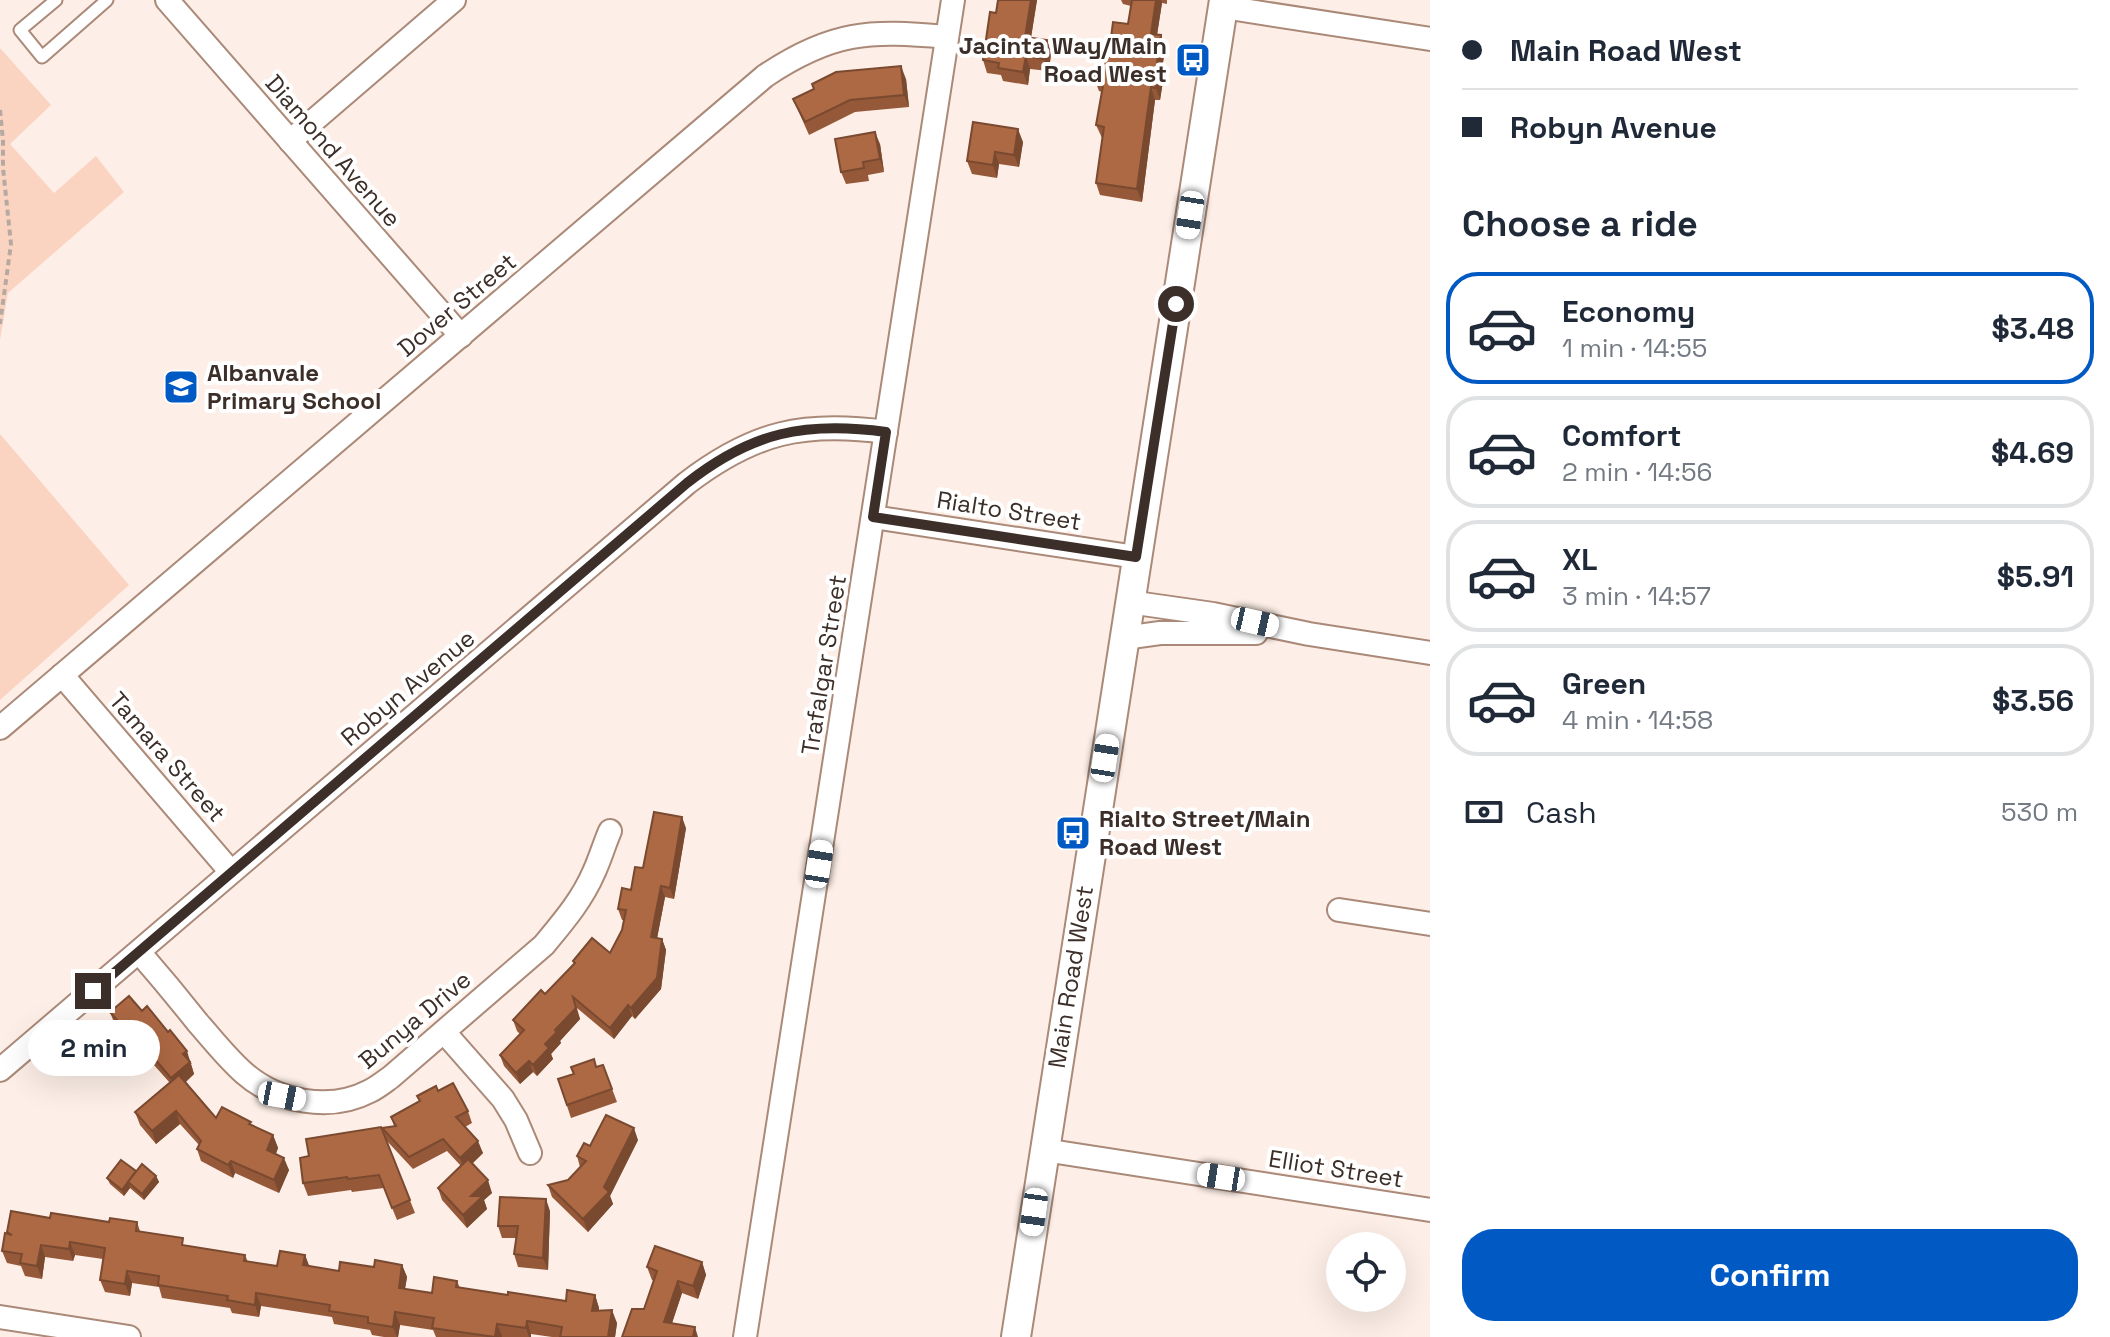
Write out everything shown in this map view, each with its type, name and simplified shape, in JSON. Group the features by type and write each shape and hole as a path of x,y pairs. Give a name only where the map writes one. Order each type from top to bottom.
{"street":[{"name":"Diamond Avenue","path":"167,0 461,336"},
{"path":"290,141 454,0"},
{"name":"Trafalgar Street","path":"745,1337 953,0"},
{"path":"1223,4 1430,39"},
{"name":"Main Road West","path":"1016,1337 1223,4"},
{"name":"Dover Street","path":"0,728 748,90 789,60 826,43 861,35 903,32 947,37"},
{"name":"Robyn Avenue","path":"0,1070 715,461 764,438 794,431 851,427 886,432"},
{"name":"Rialto Street","path":"873,517 1136,557"},
{"path":"1129,602 1430,653"},
{"path":"1124,638 1160,633 1309,634"},
{"name":"Tamara Street","path":"62,675 231,872"},
{"name":"Bunya Drive","path":"139,952 219,1047 244,1073 263,1087 282,1096 326,1102 347,1099 370,1091 391,1077 544,945 564,922 594,874 610,831"},
{"path":"1339,910 1430,924"},
{"path":"444,1032 503,1099 530,1153"},
{"name":"Elliot Street","path":"1044,1150 1430,1210"},
{"path":"0,1317 129,1337"}],"lane":[{"path":"56,0 20,30 42,57 107,0"}],"path":[{"path":"0,110 11,244 0,324"}],"shaded area":[{"path":"0,48 51,105 10,144 54,193 96,156 124,192 8,293 0,340"},
{"path":"0,434 129,585 0,700"}],"building":[{"path":"998,0 1031,0 1025,37 1047,40 1044,59 1026,56 1023,72 998,68 999,63 983,60 990,12 996,13"},
{"path":"1132,0 1156,0 1151,34 1161,35 1156,88 1151,87 1137,189 1096,183 1104,127 1096,125 1104,80 1094,78 1098,51 1109,53 1113,22 1128,24"},
{"path":"901,66 904,95 850,100 805,122 793,99 814,89 812,84 836,72"},
{"path":"973,122 1018,129 1014,155 995,152 993,165 967,161"},
{"path":"875,132 880,159 863,162 864,168 841,172 835,139"},
{"path":"654,812 682,817 670,888 661,886 651,937 662,939 657,978 631,1008 628,1005 610,1028 573,997 576,1008 545,1044 549,1048 533,1065 529,1061 516,1073 500,1055 524,1030 513,1020 541,990 545,994 575,963 573,961 592,938 610,953 622,930 626,910 618,909 622,888 631,890 635,867 643,868"},
{"path":"129,996 142,1011 147,1006 187,1051 183,1054 190,1062 171,1078 110,1012"},
{"path":"594,1059 596,1067 603,1065 612,1089 567,1105 558,1079 574,1074 571,1067"},
{"path":"179,1075 216,1118 222,1107 273,1135 267,1150 284,1158 274,1180 231,1161 228,1165 197,1149 201,1141 176,1111 152,1131 135,1112"},
{"path":"453,1083 468,1111 456,1117 478,1141 460,1158 443,1139 409,1157 382,1128 396,1126 391,1117 420,1101 417,1096 436,1086 438,1091"},
{"path":"606,1115 634,1128 604,1187 609,1192 583,1219 548,1185 568,1180 586,1161 577,1156 584,1143 590,1146"},
{"path":"381,1127 410,1200 392,1208 379,1175 303,1183 300,1158 309,1156 306,1139"},
{"path":"468,1159 488,1180 471,1196 483,1196 463,1215 438,1188"},
{"path":"121,1160 136,1171 122,1190 107,1178"},
{"path":"142,1164 156,1176 142,1194 128,1182"},
{"path":"500,1197 546,1199 543,1258 514,1254 518,1226 498,1226"},
{"path":"11,1211 50,1218 51,1213 109,1222 110,1218 137,1222 136,1231 183,1238 182,1245 245,1255 244,1261 277,1266 280,1251 305,1255 303,1265 339,1271 340,1262 374,1267 375,1260 402,1265 399,1288 432,1293 434,1277 457,1281 456,1287 508,1295 508,1292 566,1301 567,1290 595,1295 592,1311 612,1310 608,1337 560,1337 562,1327 527,1321 526,1328 497,1324 495,1337 432,1328 434,1318 395,1312 393,1327 368,1323 368,1317 329,1311 330,1305 256,1293 255,1305 227,1300 228,1296 158,1285 159,1276 127,1271 125,1284 100,1280 105,1248 70,1242 69,1249 41,1245 37,1266 20,1263 22,1254 2,1251 5,1233 12,1235 7,1232"},
{"path":"655,1246 702,1262 693,1286 678,1281 664,1322 695,1327 693,1337 622,1337 632,1309 644,1309 657,1271 647,1267"}],"place":[{"name":"Jacinta Way/Main Road West","path":"1193,60"},
{"name":"Albanvale Primary School","path":"181,387"},
{"name":"Rialto Street/Main Road West","path":"1073,833"}],"route":[{"path":"93,991 687,483 715,461 764,438 824,427 886,432 873,517 1136,557 1176,304"}]}
